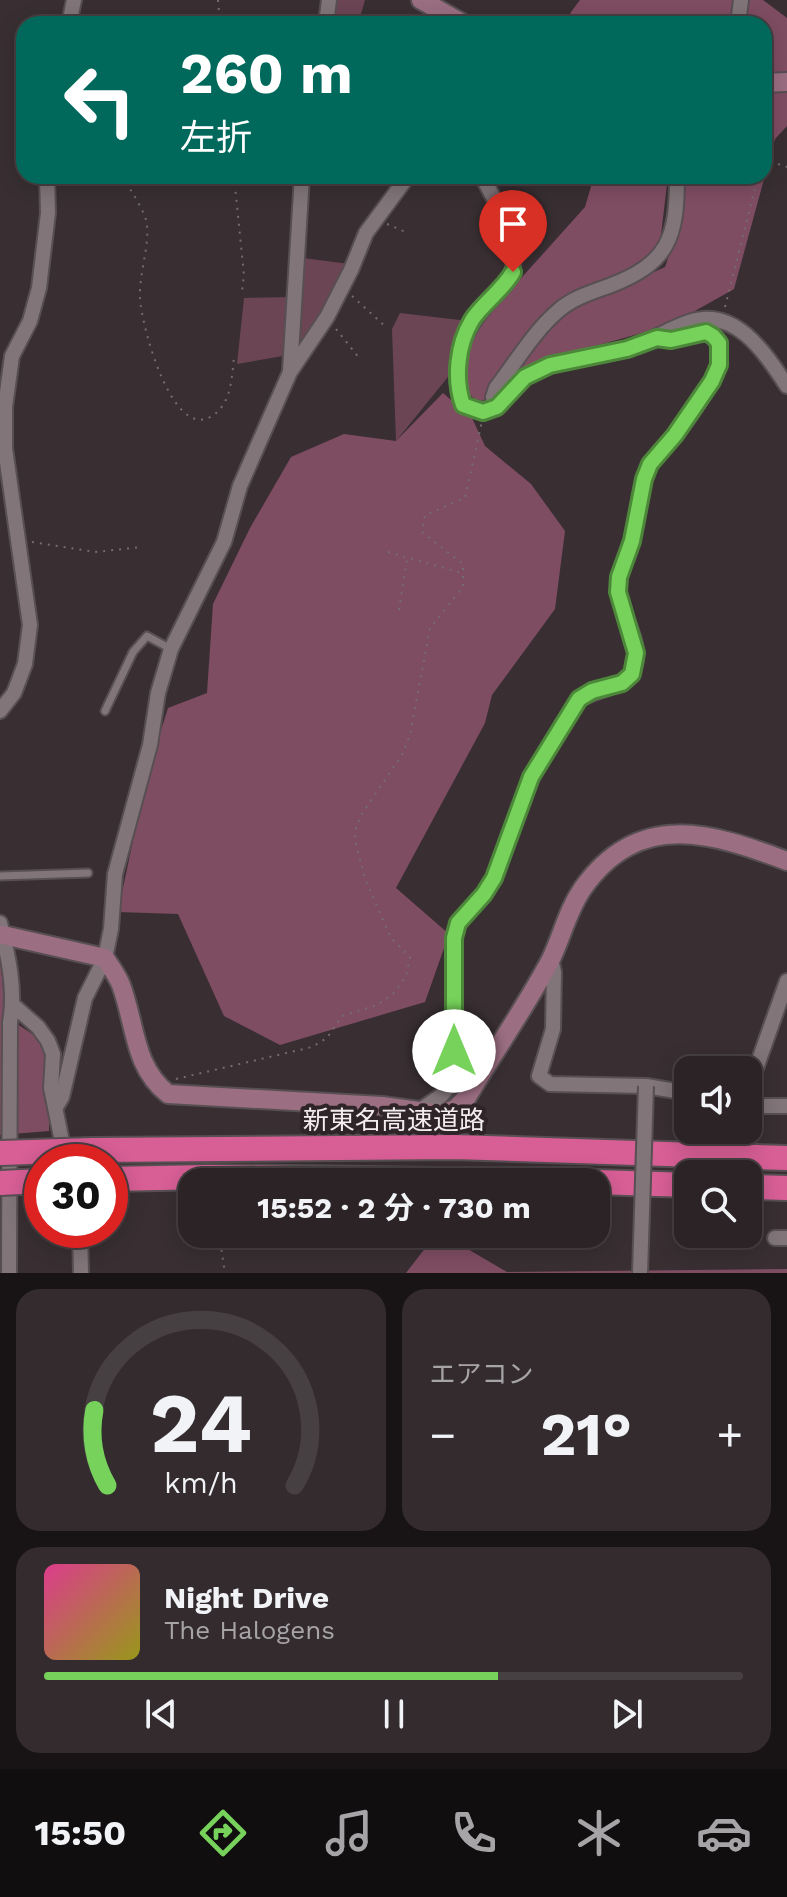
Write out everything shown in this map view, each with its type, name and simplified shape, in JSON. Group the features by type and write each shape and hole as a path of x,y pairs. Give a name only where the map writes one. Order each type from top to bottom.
{"highway":[{"name":"新東名高速道路","path":"0,1153 454,1147 787,1158"},
{"path":"128,1179 178,1178"},
{"path":"0,1183 24,1182"},
{"path":"610,1182 674,1185"},
{"path":"762,1187 787,1188"}],"street":[{"path":"421,0 453,16"},
{"path":"0,711 14,693 25,664 30,625 5,448 5,395 12,356 30,321 39,288 48,213 47,184"},
{"path":"290,372 302,184"},
{"path":"56,1107 62,1097 85,998 105,958 111,929 115,874 150,745 158,693 171,649 224,542 240,486 290,372 327,317 366,233 402,184"},
{"path":"486,184 503,214 512,246 513,272 472,320 460,350 457,389 463,405 490,409"},
{"path":"490,409 496,388 560,309 581,296 643,271 659,258 674,228 677,184"},
{"path":"490,409 525,377 550,365 627,349 702,318 722,320 754,340 787,386"},
{"path":"419,1111 442,1095 452,1082 454,938 458,923 494,878 531,777 579,699 592,691 622,683 632,674 636,653 618,592 644,479 650,464 675,435 712,381 719,365 719,343 706,332 671,340 657,338"},
{"path":"9,1273 10,1022 13,1005 2,929 105,958 120,983 146,1070 168,1094 382,1106 441,1114 455,1109 467,1097 551,959 571,907 583,888 616,855 638,843 665,835 689,833 724,839 787,861"},
{"path":"551,959 554,972 553,1029 539,1076 550,1084 646,1086 674,1091"},
{"path":"760,1056 787,981"},
{"path":"13,1005 38,1027 53,1054 51,1088 63,1144"},
{"path":"640,1273 646,1086"},
{"path":"762,1106 787,1106"},
{"path":"80,1248 81,1273"}],"lane":[{"path":"105,711 133,652 147,636 171,649"},
{"path":"0,876 88,873"}],"path":[{"path":"126,184 147,222 140,295 142,321 150,350 180,411 193,418 216,414 224,404 231,385 234,357"},
{"path":"235,184 244,275 242,291"},
{"path":"722,320 756,184"},
{"path":"377,220 408,233"},
{"path":"342,287 387,328"},
{"path":"327,317 360,359"},
{"path":"155,1083 312,1047 327,1038 342,1016 377,1005 393,994 406,977 410,957 391,938 366,881 355,841 356,828 361,815 402,755 410,735 430,628 463,587 463,564 422,532 425,515 465,498 490,409"},
{"path":"17,539 95,552 142,547"},
{"path":"388,552 463,573"},
{"path":"399,610 408,558"},
{"path":"221,1248 225,1273"}],"shaded area":[{"path":"335,0 365,0 360,16 332,16"},
{"path":"580,0 735,0 734,16 570,16"},
{"path":"747,0 763,0 787,18 787,126 775,139 772,150 772,16 745,16"},
{"path":"592,184 667,184 660,243 652,256 559,305 497,373 482,404 468,394 466,374 471,334 585,207"},
{"path":"682,184 763,184 734,289 670,325 546,360 512,380 510,378 563,314 665,267 681,222"},
{"path":"303,258 349,264 320,324 294,354 237,364 244,298 295,297"},
{"path":"400,313 468,321 452,372 396,441 392,329"},
{"path":"443,393 472,418 485,446 531,484 565,531 555,609 492,695 485,723 396,888 449,934 425,1002 280,1045 224,1016 178,914 118,912 146,778 168,708 207,693 213,604 250,528 291,457 344,434 396,441"},
{"path":"0,952 5,1016 49,1045 49,1131 0,1135"},
{"path":"425,1248 466,1248 507,1272 787,1269 787,1273 406,1273"}],"route":[{"path":"454,1051 454,938 458,923 494,878 531,777 579,699 592,691 622,683 632,674 636,653 634,641 618,592 644,479 650,464 675,435 712,381 719,365 719,343 706,332 671,340 657,338 627,349 550,365 525,377 497,407 483,412 463,405 457,389 460,350 472,320 513,272"}]}
